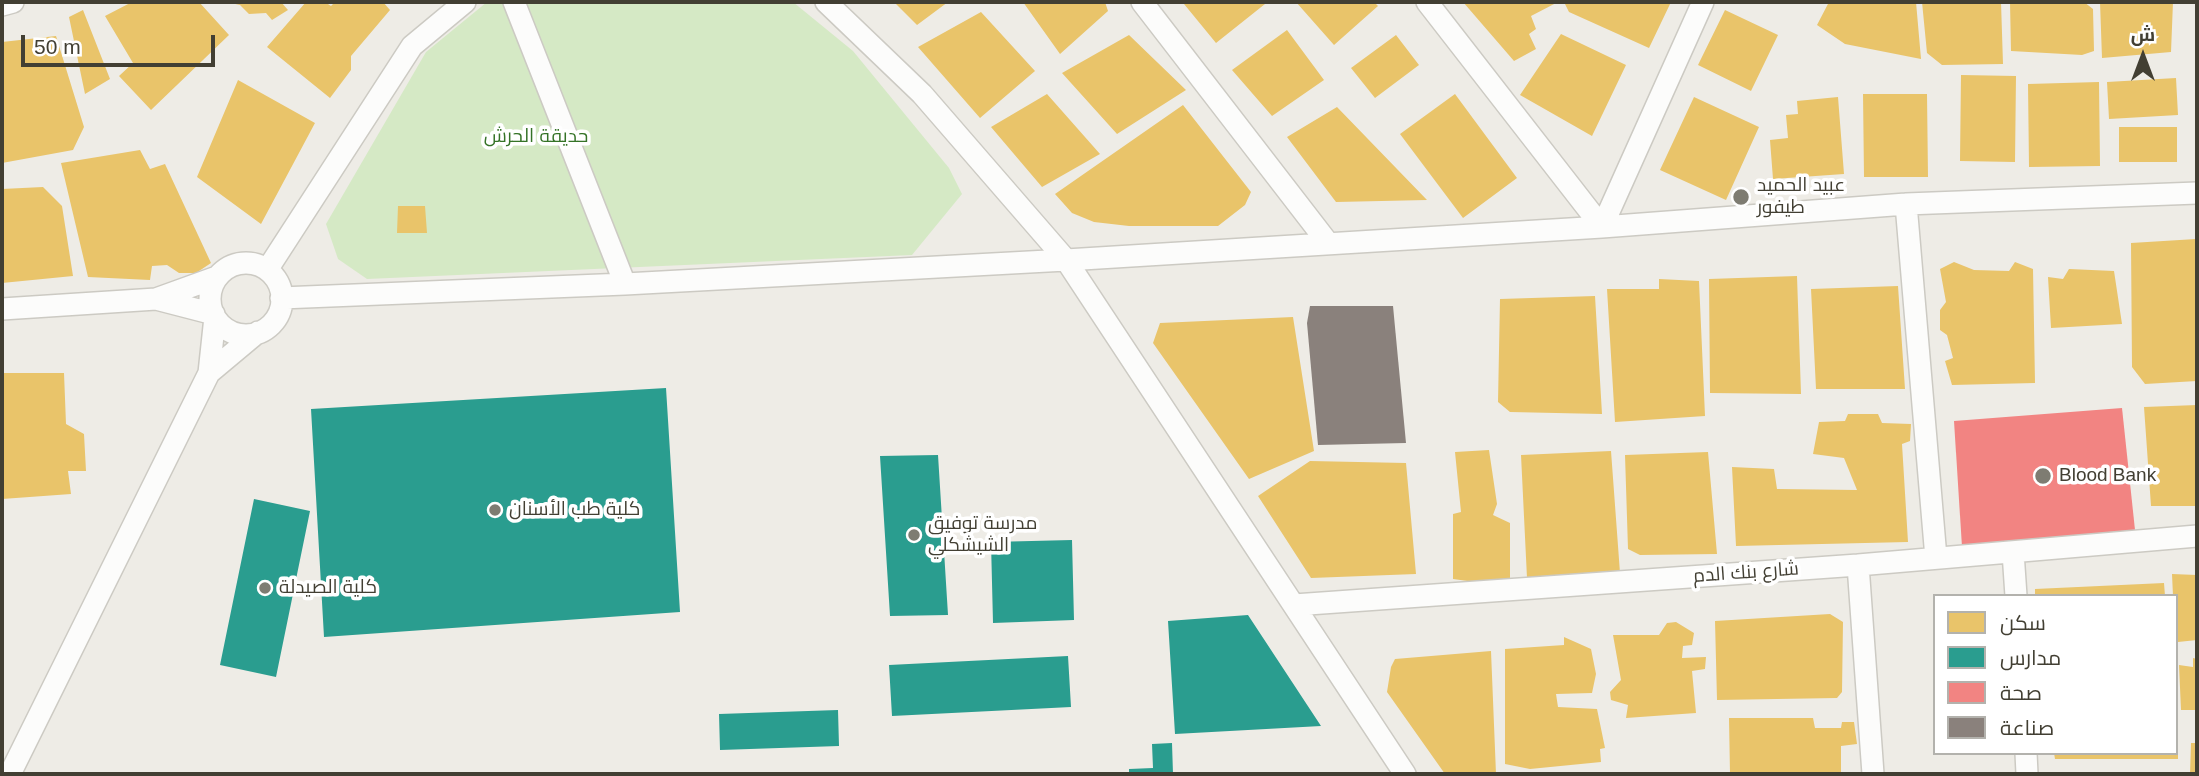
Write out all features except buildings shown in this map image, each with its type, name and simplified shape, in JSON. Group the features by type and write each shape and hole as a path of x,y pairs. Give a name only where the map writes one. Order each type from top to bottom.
{"street":[{"path":"2,5 13,2"},
{"path":"267,270 412,46 465,2"},
{"path":"514,2 625,284"},
{"path":"826,2 922,94 1066,260 1405,774"},
{"path":"1142,2 1328,243"},
{"path":"1427,2 1602,227"},
{"path":"1602,227 1703,2"},
{"path":"281,298 625,284 1066,260 1602,227 1906,204 2197,193"},
{"path":"1906,204 1936,558"},
{"path":"2,309 156,299 217,277 232,266 250,263 267,270 278,283 281,298 273,322 209,373"},
{"path":"9,774 209,373 214,316 210,294 217,277"},
{"path":"156,299 214,316 233,332 258,332"},
{"name":"شارع بنك الدم","path":"1294,605 1858,565 2197,537"},
{"path":"2013,552 2016,594"},
{"path":"1858,565 1873,774"},
{"path":"2026,755 2027,774"}],"green space":[{"name":"حديقة الحرش","path":"487,2 793,2 853,51 949,168 962,194 912,255 367,279 338,259 326,224 426,52"}],"place":[{"name":"عبيد الحميد طيفور","path":"1741,197"},
{"name":"Blood Bank","path":"2043,476"},
{"name":"كلية طب الأسنان","path":"495,510"},
{"name":"مدرسة توفيق الشيشكلي","path":"914,535"},
{"name":"كلية الصيدلة","path":"265,588"}]}
